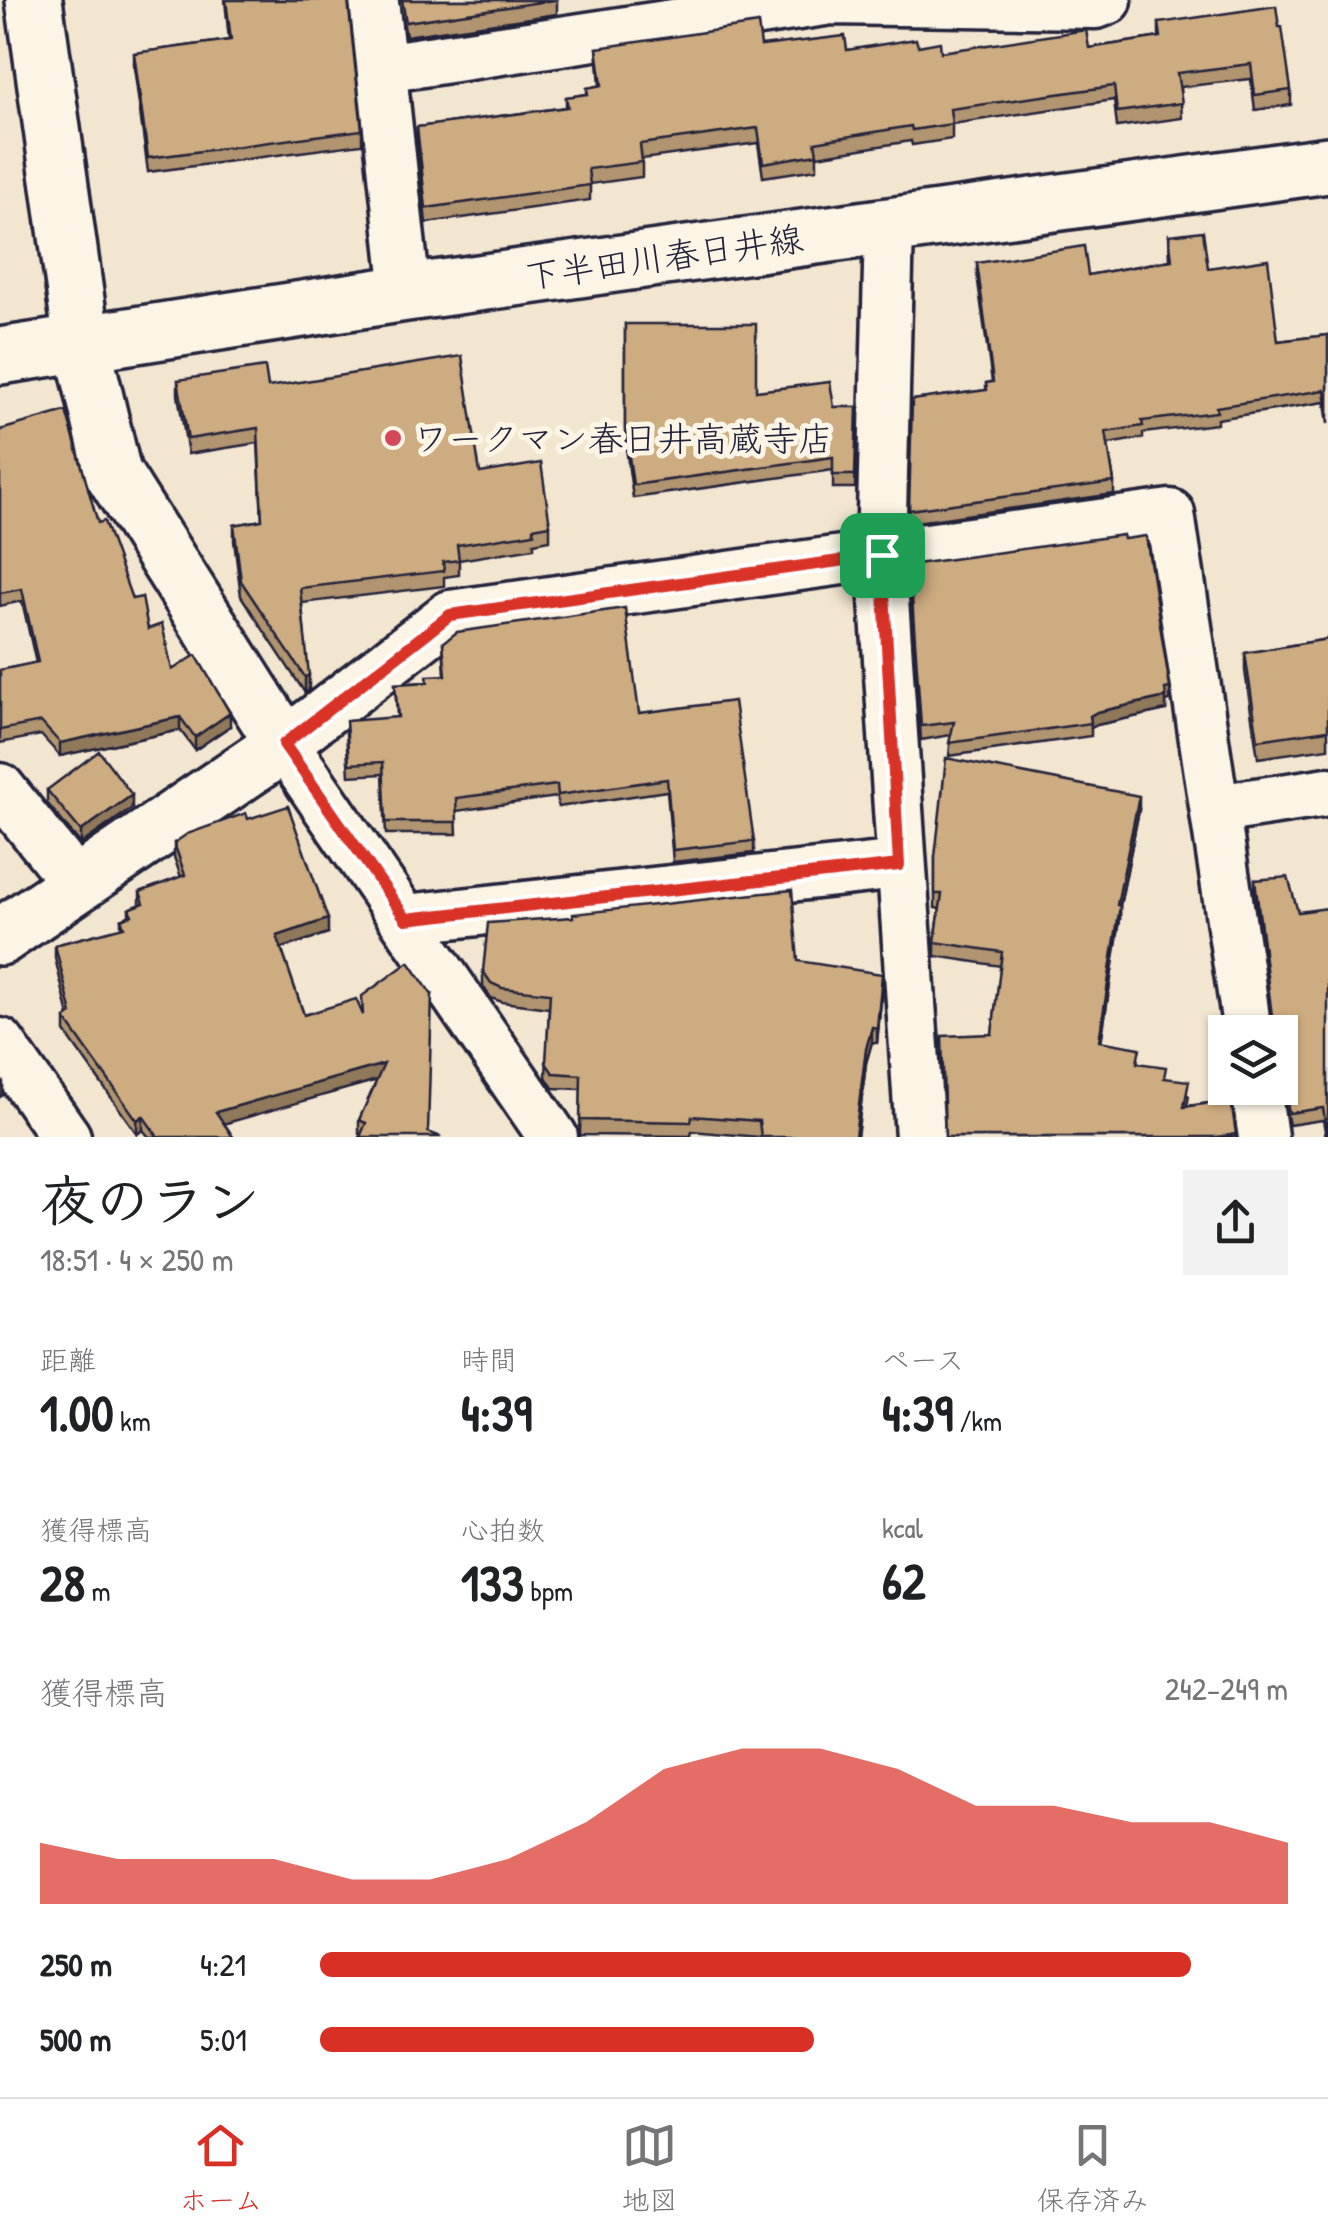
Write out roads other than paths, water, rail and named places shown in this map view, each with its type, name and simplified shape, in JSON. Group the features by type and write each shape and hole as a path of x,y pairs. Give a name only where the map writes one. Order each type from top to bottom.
{"main road":[{"path":"0,937 284,744 113,472 82,342 34,0"},
{"name":"下半田川春日井線","path":"0,356 406,293 1328,164"}],"street":[{"path":"374,0 406,293"},
{"path":"382,68 831,0 1096,4 1107,0"},
{"path":"889,226 882,555 899,865 920,1137"},
{"path":"553,1137 284,744 450,615 1170,514 1246,1015"},
{"path":"0,788 77,884"},
{"path":"1217,809 1328,792"},
{"path":"406,919 899,865"},
{"path":"0,1043 66,1137"},
{"path":"1258,1105 1263,1137"}],"place":[{"name":"ワークマン春日井高蔵寺店","path":"393,438"}]}
